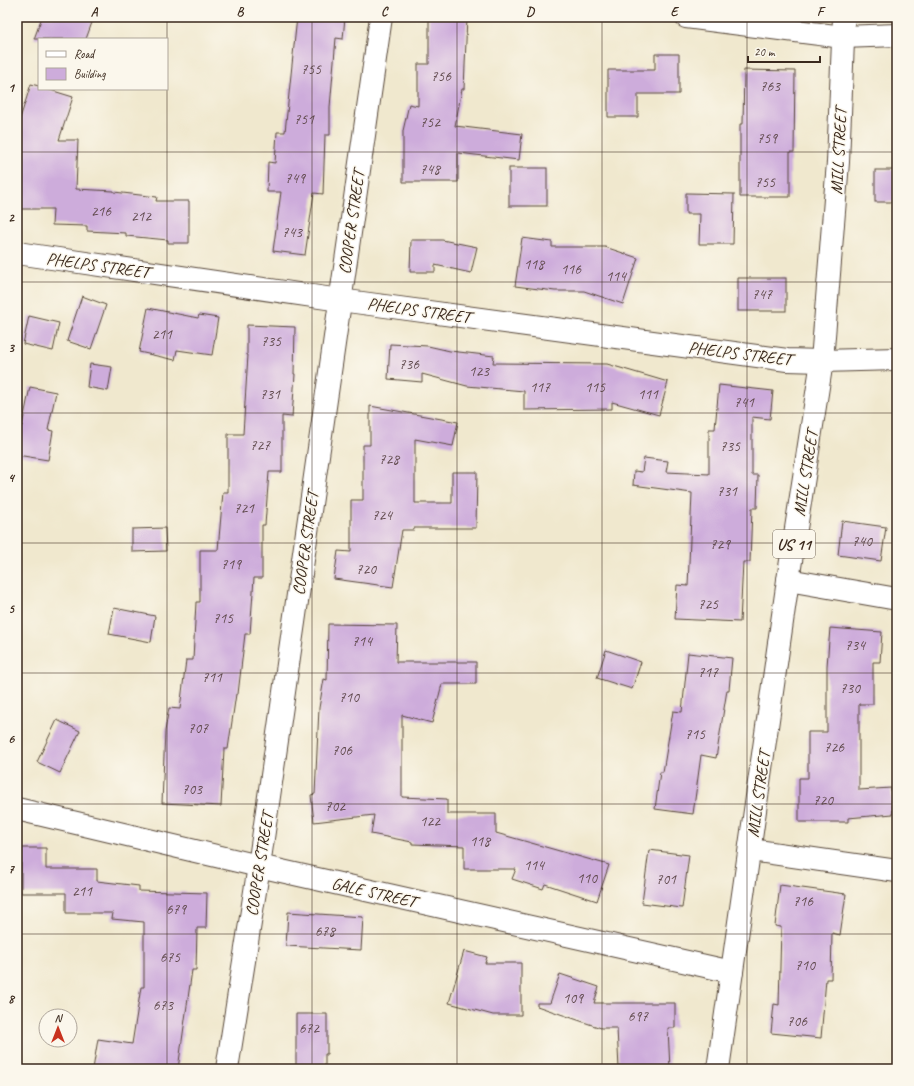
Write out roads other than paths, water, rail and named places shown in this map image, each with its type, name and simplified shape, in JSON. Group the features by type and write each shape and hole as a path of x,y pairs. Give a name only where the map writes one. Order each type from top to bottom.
{"main road":[{"name":"COOPER STREET","path":"227,1069 259,866 381,17"},
{"path":"686,17 844,27 897,34"},
{"name":"MILL STREET","path":"718,1069 751,850 788,580 822,361 838,162 844,27"},
{"name":"PHELPS STREET","path":"17,253 340,300 787,360 822,361 897,359"},
{"path":"788,580 897,599"},
{"name":"GALE STREET","path":"17,809 259,866 732,972"},
{"path":"751,850 897,871"}]}
